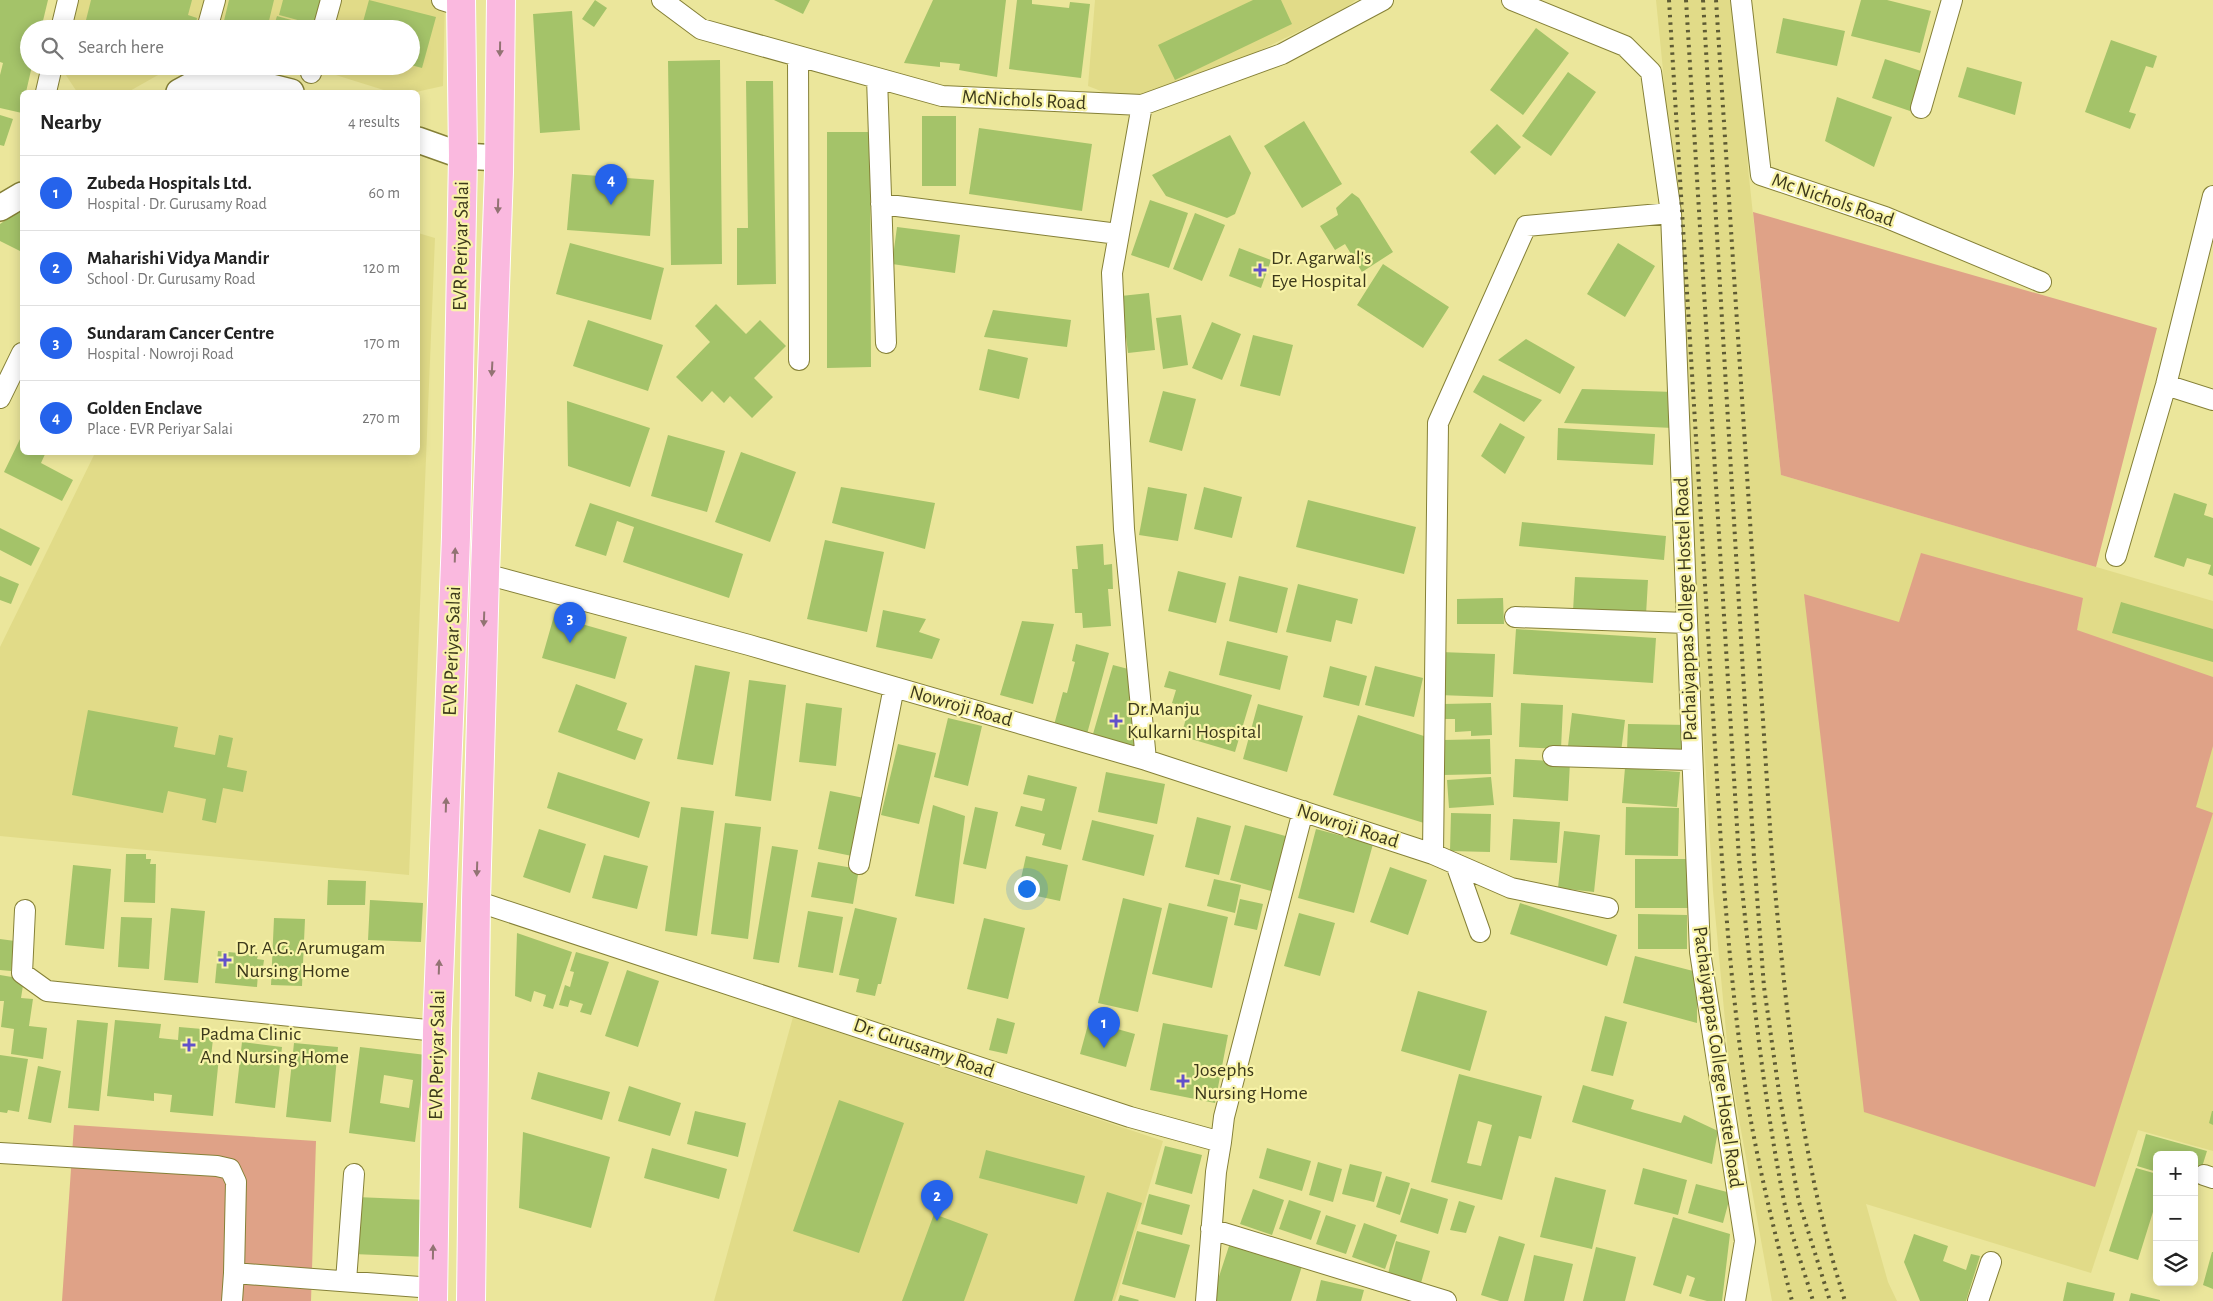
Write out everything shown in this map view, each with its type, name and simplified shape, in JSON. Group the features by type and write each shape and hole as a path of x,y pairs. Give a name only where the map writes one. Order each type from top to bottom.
{"main road":[{"name":"EVR Periyar Salai","path":"472,1301 476,901 485,574 496,286 501,0"},
{"name":"EVR Periyar Salai","path":"433,1294 437,1031 456,537 463,156 463,121 454,2"}],"street":[{"path":"63,20 68,0"},
{"path":"209,20 215,0"},
{"path":"325,20 331,0"},
{"name":"McNichols Road","path":"662,0 701,29 942,96 1142,105 1282,54 1383,0"},
{"name":"Pachaiyappas College Hostel Road","path":"1512,0 1625,46 1652,72 1671,214 1700,952 1745,1241 1735,1301"},
{"name":"Mc Nichols Road","path":"1742,0 1761,175 1885,217 2041,282"},
{"path":"1921,108 1952,0"},
{"path":"798,56 799,360"},
{"path":"46,90 50,75"},
{"path":"877,78 886,343"},
{"path":"190,81 243,80 283,90"},
{"path":"1142,105 1112,273 1124,529 1146,760"},
{"path":"420,126 444,133 451,132 463,121"},
{"path":"420,141 463,156 499,158"},
{"path":"2116,556 2166,385 2213,196"},
{"path":"882,204 1118,234"},
{"path":"1433,854 1438,423 1526,226 1671,214"},
{"path":"0,398 20,357"},
{"path":"2166,385 2213,400"},
{"name":"Nowroji Road","path":"485,574 739,642 1146,760 1433,854 1511,888 1608,908"},
{"path":"1516,617 1687,623"},
{"path":"859,864 894,687"},
{"path":"1553,756 1692,760"},
{"path":"1206,1301 1211,1229 1224,1117 1303,810"},
{"path":"1456,864 1480,932"},
{"name":"Dr. Gurusamy Road","path":"476,901 1130,1117 1221,1142"},
{"path":"25,910 22,973 47,991 437,1031"},
{"path":"0,1153 217,1166 230,1169 236,1182 232,1301"},
{"path":"346,1281 354,1174"},
{"path":"1211,1229 1446,1301"},
{"path":"1978,1301 1991,1262"},
{"path":"234,1273 346,1281 433,1294"}],"shaded area":[{"path":"71,0 445,0 443,86 420,91 384,90 336,75 420,75 420,20 66,20"},
{"path":"1095,0 1356,0 1344,9 1206,77 1129,102 1088,86"},
{"path":"1656,0 1736,0 1748,168 1781,475 2213,601 2213,1151 2138,1130 2091,1273 1866,1204 1888,1282 1897,1301 1772,1301 1729,1064 1713,891 1663,70"},
{"path":"66,75 158,75 132,90 76,90"},
{"path":"1753,212 2157,328 2096,567 1781,475"},
{"path":"420,234 435,238 409,875 0,836 0,647 94,455 420,455"},
{"path":"1921,553 2083,598 2077,630 2213,677 2213,746 2196,807 2213,813 2095,1187 1864,1112 1804,594 1899,622"},
{"path":"793,1017 1163,1141 1115,1301 714,1301"},
{"path":"74,1125 316,1141 311,1301 62,1301"}],"building":[{"path":"0,0 48,0 43,20 20,20 20,75 30,75 26,90 20,90 20,113 0,108 0,75 3,63 0,62"},
{"path":"91,0 192,0 188,15 197,18 197,20 86,20"},
{"path":"229,0 274,0 269,20 224,20"},
{"path":"283,0 327,0 322,20 298,20 279,15"},
{"path":"369,0 436,17 422,68 420,67 420,20 363,20"},
{"path":"595,0 607,8 594,27 582,19"},
{"path":"774,0 810,0 803,14"},
{"path":"933,0 1006,0 997,77 959,70 960,64 940,62 940,67 904,63"},
{"path":"1017,0 1032,0 1032,4 1069,8 1070,2 1090,4 1081,78 1009,69"},
{"path":"1253,0 1281,0 1292,24 1175,80 1158,45"},
{"path":"1861,0 1887,0 1931,11 1920,53 1851,36"},
{"path":"572,11 580,130 540,133 533,14"},
{"path":"277,16 291,20 276,20"},
{"path":"1783,18 1845,31 1837,66 1776,53"},
{"path":"1536,28 1569,53 1523,115 1490,90"},
{"path":"2111,40 2157,56 2153,68 2146,66 2129,112 2136,114 2130,129 2085,112"},
{"path":"1885,59 1924,72 1910,111 1872,98"},
{"path":"720,60 722,264 671,265 668,61"},
{"path":"1967,67 2022,82 2015,115 1958,97"},
{"path":"1568,72 1596,92 1551,156 1522,136"},
{"path":"746,81 773,81 776,284 737,285 737,228 748,228"},
{"path":"1837,97 1892,117 1874,167 1825,141"},
{"path":"0,115 13,119 4,146 0,145"},
{"path":"922,116 956,116 956,186 922,186"},
{"path":"1304,121 1342,184 1302,208 1264,146"},
{"path":"1497,124 1521,147 1495,175 1470,152"},
{"path":"979,128 1092,144 1082,211 969,194"},
{"path":"827,132 870,132 871,367 827,368"},
{"path":"1230,135 1251,173 1235,214 1227,218 1166,196 1152,175"},
{"path":"572,174 654,180 650,236 567,230"},
{"path":"1352,193 1359,198 1393,252 1362,272 1345,244 1335,250 1320,226 1338,215 1336,208"},
{"path":"1150,200 1188,213 1169,268 1131,255"},
{"path":"20,210 20,251 0,241 0,224"},
{"path":"1195,213 1225,225 1202,281 1173,269"},
{"path":"897,227 960,235 955,273 892,264"},
{"path":"570,243 664,268 651,320 556,294"},
{"path":"1618,243 1655,266 1625,317 1587,294"},
{"path":"1239,248 1271,260 1261,288 1229,276"},
{"path":"1383,264 1449,307 1423,348 1357,305"},
{"path":"1149,293 1155,350 1128,353 1121,296"},
{"path":"716,304 746,334 760,320 786,346 754,378 773,397 752,418 730,396 724,403 712,391 702,402 676,377 710,342 695,326"},
{"path":"993,310 1071,320 1067,347 984,337"},
{"path":"1181,315 1188,365 1163,369 1156,318"},
{"path":"588,320 663,345 648,391 573,366"},
{"path":"1212,322 1241,334 1222,380 1192,368"},
{"path":"1253,335 1293,345 1280,396 1240,386"},
{"path":"1526,339 1575,367 1560,394 1498,360"},
{"path":"988,349 1028,358 1019,399 979,390"},
{"path":"1483,375 1542,400 1524,422 1473,392"},
{"path":"1582,389 1674,392 1673,428 1564,423"},
{"path":"1163,391 1196,399 1182,451 1149,442"},
{"path":"567,401 650,428 630,487 568,466"},
{"path":"1500,423 1525,437 1505,474 1481,456"},
{"path":"1558,428 1655,434 1653,465 1557,460"},
{"path":"668,435 725,451 707,512 651,496"},
{"path":"20,439 20,455 45,455 41,463 73,480 62,501 4,472"},
{"path":"741,452 796,472 770,542 715,522"},
{"path":"841,487 935,503 925,549 832,523"},
{"path":"1148,487 1187,494 1178,541 1139,535"},
{"path":"1204,487 1242,497 1232,538 1194,529"},
{"path":"2174,493 2207,504 2204,515 2213,518 2213,576 2208,574 2211,565 2187,558 2184,567 2154,557"},
{"path":"1308,500 1416,527 1404,574 1296,547"},
{"path":"590,503 743,554 729,598 623,562 634,527 617,521 606,556 575,546"},
{"path":"1522,522 1666,536 1664,560 1519,546"},
{"path":"0,528 40,548 31,566 0,550"},
{"path":"825,540 884,552 867,632 807,619"},
{"path":"1103,544 1104,565 1112,564 1113,589 1108,589 1111,626 1083,628 1082,613 1075,613 1072,569 1078,569 1076,546"},
{"path":"1178,571 1226,583 1216,623 1168,611"},
{"path":"0,576 19,584 11,604 0,600"},
{"path":"1239,576 1288,588 1277,633 1229,621"},
{"path":"1575,577 1648,580 1646,615 1573,611"},
{"path":"1298,584 1358,599 1352,624 1336,620 1331,642 1286,632"},
{"path":"1503,598 1504,624 1457,624 1457,599"},
{"path":"2121,602 2213,629 2213,662 2112,633"},
{"path":"883,610 926,619 919,632 940,639 932,659 876,647"},
{"path":"554,616 627,637 615,679 542,658"},
{"path":"1022,621 1054,624 1033,704 1000,695"},
{"path":"1516,629 1656,638 1653,683 1513,674"},
{"path":"1227,641 1288,656 1280,690 1219,675"},
{"path":"1076,644 1109,653 1087,734 1054,725 1063,692 1067,693 1075,662 1072,661"},
{"path":"1440,652 1495,654 1493,697 1439,695"},
{"path":"695,665 730,672 713,765 677,759"},
{"path":"1113,665 1132,670 1137,747 1093,734"},
{"path":"1330,666 1367,676 1359,706 1323,697"},
{"path":"1375,666 1423,678 1414,717 1365,705"},
{"path":"1169,671 1252,695 1235,752 1181,736 1189,708 1172,703 1176,690 1164,687"},
{"path":"749,680 786,685 771,801 735,796"},
{"path":"576,684 627,703 617,730 643,739 635,760 558,732"},
{"path":"806,703 842,708 836,766 799,762"},
{"path":"1491,703 1492,735 1471,736 1471,731 1455,732 1455,719 1443,719 1443,704"},
{"path":"1521,703 1563,705 1561,749 1519,747"},
{"path":"1258,704 1303,716 1287,772 1243,759"},
{"path":"88,710 178,727 174,747 215,755 219,735 233,738 227,767 247,771 243,792 223,788 216,823 202,820 206,799 168,791 163,813 72,795"},
{"path":"1572,713 1625,720 1621,752 1568,746"},
{"path":"1358,715 1427,737 1424,823 1333,795"},
{"path":"948,718 982,726 968,786 934,777"},
{"path":"1628,724 1689,725 1688,751 1627,750"},
{"path":"1490,739 1491,774 1443,775 1443,740"},
{"path":"898,744 936,753 919,824 881,815"},
{"path":"1515,759 1570,762 1568,801 1513,797"},
{"path":"1625,768 1680,772 1677,807 1622,803"},
{"path":"558,772 650,802 639,838 547,808"},
{"path":"1106,772 1165,784 1157,824 1098,812"},
{"path":"1028,775 1077,787 1061,850 1042,845 1045,834 1015,826 1021,806 1042,811 1045,799 1023,794"},
{"path":"1491,777 1494,805 1449,808 1447,780"},
{"path":"830,791 864,798 852,856 818,849"},
{"path":"933,805 965,816 954,904 915,896"},
{"path":"681,807 714,811 697,936 665,931"},
{"path":"975,807 998,812 986,869 963,864"},
{"path":"1626,807 1679,808 1678,856 1625,855"},
{"path":"1451,813 1491,814 1490,852 1450,851"},
{"path":"1197,817 1231,826 1219,875 1185,867"},
{"path":"1513,819 1560,822 1557,863 1510,860"},
{"path":"1092,820 1154,835 1144,876 1082,860"},
{"path":"725,823 761,827 748,939 711,934"},
{"path":"1245,825 1289,837 1275,892 1230,880"},
{"path":"539,829 586,844 570,893 523,877"},
{"path":"1316,829 1373,844 1354,913 1298,898"},
{"path":"1564,831 1600,835 1594,892 1558,888"},
{"path":"772,846 798,850 779,963 753,959"},
{"path":"126,854 146,854 146,859 151,859 150,864 156,864 155,903 124,902"},
{"path":"604,855 648,866 637,909 592,898"},
{"path":"1026,856 1068,865 1060,901 1018,892"},
{"path":"1635,859 1693,859 1693,908 1635,908"},
{"path":"818,862 859,869 853,904 811,897"},
{"path":"73,865 111,869 104,949 65,945"},
{"path":"1390,867 1427,880 1408,935 1370,922"},
{"path":"1214,879 1241,885 1235,913 1207,906"},
{"path":"328,880 366,881 365,905 327,905"},
{"path":"1123,898 1162,908 1138,1012 1098,1003"},
{"path":"1240,899 1263,904 1257,930 1234,925"},
{"path":"370,900 423,903 421,942 368,940"},
{"path":"1169,903 1228,917 1212,988 1152,974"},
{"path":"1520,903 1617,935 1607,966 1510,934"},
{"path":"171,908 205,911 198,983 164,980"},
{"path":"855,908 897,918 881,984 878,984 875,996 856,992 859,979 839,975"},
{"path":"808,911 843,917 833,973 798,967"},
{"path":"1299,913 1335,923 1320,976 1284,966"},
{"path":"1638,914 1687,915 1687,949 1638,949"},
{"path":"121,917 152,918 149,969 118,967"},
{"path":"274,918 305,919 302,986 271,985"},
{"path":"984,918 1025,928 1008,999 967,989"},
{"path":"517,933 572,952 553,1009 543,1006 546,995 534,991 531,1002 515,996"},
{"path":"0,939 15,941 11,971 0,970"},
{"path":"218,951 258,955 257,959 264,960 262,974 258,974 257,987 215,983"},
{"path":"576,952 609,962 591,1015 580,1012 583,1004 570,1000 568,1007 559,1005 565,985 570,987 574,972 570,971"},
{"path":"1635,956 1697,972 1697,1023 1623,1003"},
{"path":"627,970 659,981 638,1047 605,1036"},
{"path":"0,975 24,979 21,998 33,999 29,1026 47,1028 43,1059 11,1054 14,1029 1,1027 4,1001 0,1001"},
{"path":"1418,991 1487,1011 1470,1071 1401,1051"},
{"path":"1605,1016 1627,1022 1613,1076 1591,1071"},
{"path":"997,1018 1015,1023 1007,1054 989,1050"},
{"path":"77,1020 108,1023 99,1111 68,1108"},
{"path":"115,1020 161,1024 159,1038 178,1040 179,1027 214,1030 211,1057 219,1057 213,1116 170,1112 172,1095 154,1093 154,1101 107,1096"},
{"path":"1089,1021 1135,1034 1126,1067 1080,1054"},
{"path":"1163,1023 1228,1035 1215,1103 1150,1090"},
{"path":"242,1042 282,1047 275,1108 235,1103"},
{"path":"294,1043 338,1047 331,1122 286,1117"},
{"path":"360,1047 426,1055 415,1142 349,1133","holes":["384,1075 413,1080 409,1108 380,1103"]},
{"path":"0,1055 28,1059 19,1112 8,1110 7,1113 0,1112"},
{"path":"38,1066 61,1071 51,1123 28,1119"},
{"path":"538,1072 610,1092 602,1120 531,1099"},
{"path":"1459,1074 1542,1096 1531,1139 1519,1136 1502,1200 1431,1182","holes":["1478,1121 1492,1125 1481,1166 1467,1163"]},
{"path":"1583,1085 1634,1100 1631,1109 1681,1123 1684,1115 1718,1131 1712,1164 1572,1122"},
{"path":"629,1086 681,1103 670,1136 618,1121"},
{"path":"839,1100 904,1123 859,1253 793,1231"},
{"path":"695,1111 746,1123 738,1157 687,1144"},
{"path":"2213,1111 2213,1125 2209,1123"},
{"path":"523,1132 610,1157 591,1228 519,1208"},
{"path":"2146,1134 2207,1151 2198,1180 2198,1151 2153,1151 2153,1171 2137,1166"},
{"path":"1165,1146 1202,1155 1192,1194 1155,1184"},
{"path":"652,1148 727,1169 719,1199 644,1178"},
{"path":"1267,1148 1311,1161 1302,1191 1259,1178"},
{"path":"986,1150 1085,1176 1077,1204 979,1178"},
{"path":"1318,1162 1342,1169 1333,1202 1309,1195"},
{"path":"1350,1164 1382,1172 1374,1202 1342,1194"},
{"path":"1643,1168 1687,1180 1678,1215 1634,1204"},
{"path":"2136,1168 2153,1173 2153,1212 2138,1260 2109,1251"},
{"path":"1386,1176 1410,1183 1400,1215 1376,1207"},
{"path":"1555,1177 1606,1190 1592,1249 1540,1237"},
{"path":"1696,1184 1731,1193 1723,1223 1688,1213"},
{"path":"1411,1188 1448,1199 1438,1234 1400,1222"},
{"path":"1253,1189 1284,1200 1272,1235 1240,1224"},
{"path":"1107,1192 1142,1203 1112,1301 1074,1301"},
{"path":"1149,1194 1190,1205 1182,1235 1141,1224"},
{"path":"356,1197 428,1200 426,1257 353,1254"},
{"path":"1289,1200 1321,1211 1311,1240 1279,1229"},
{"path":"1459,1201 1475,1206 1466,1233 1450,1230"},
{"path":"934,1214 988,1234 964,1301 902,1301"},
{"path":"1326,1215 1356,1225 1346,1254 1316,1244"},
{"path":"1673,1217 1730,1234 1722,1301 1707,1301 1689,1296 1695,1278 1687,1275 1681,1294 1653,1285"},
{"path":"1364,1223 1397,1235 1385,1269 1352,1257"},
{"path":"1137,1231 1190,1245 1175,1298 1122,1284"},
{"path":"1914,1234 1948,1246 1943,1261 1966,1270 1971,1254 1980,1256 1966,1301 1920,1301 1904,1262"},
{"path":"1499,1236 1525,1244 1508,1301 1500,1301 1481,1295"},
{"path":"1396,1241 1430,1251 1421,1283 1388,1274"},
{"path":"1230,1243 1302,1266 1291,1301 1211,1301"},
{"path":"1596,1247 1636,1257 1625,1301 1583,1301"},
{"path":"2213,1252 2213,1289 2203,1285"},
{"path":"1534,1255 1573,1264 1564,1301 1524,1301"},
{"path":"1321,1280 1364,1290 1361,1301 1316,1301"},
{"path":"2067,1282 2115,1293 2113,1301 2063,1301"},
{"path":"2131,1293 2160,1300 2160,1301 2129,1301"},
{"path":"1120,1295 1139,1300 1118,1301"}],"railway":[{"path":"1669,0 1729,950 1751,1123 1767,1200 1792,1301"},
{"path":"1686,0 1739,859 1758,1033 1777,1163 1788,1218 1813,1301"},
{"path":"1703,0 1754,857 1764,987 1780,1099 1799,1202 1830,1301"},
{"path":"1716,0 1777,914 1796,1082 1805,1137 1829,1247 1845,1301"}],"place":[{"name":"Golden Enclave","path":"611,205"},
{"name":"Dr. Agarwal's Eye Hospital","path":"1260,270"},
{"name":"Sundaram Cancer Centre","path":"570,643"},
{"name":"Dr.Manju Kulkarni Hospital","path":"1116,721"},
{"name":"Dr. A.G. Arumugam Nursing Home","path":"225,960"},
{"name":"Padma Clinic And Nursing Home","path":"189,1045"},
{"name":"Zubeda Hospitals Ltd.","path":"1104,1048"},
{"name":"Josephs Nursing Home","path":"1183,1081"},
{"name":"Maharishi Vidya Mandir","path":"937,1221"}]}
